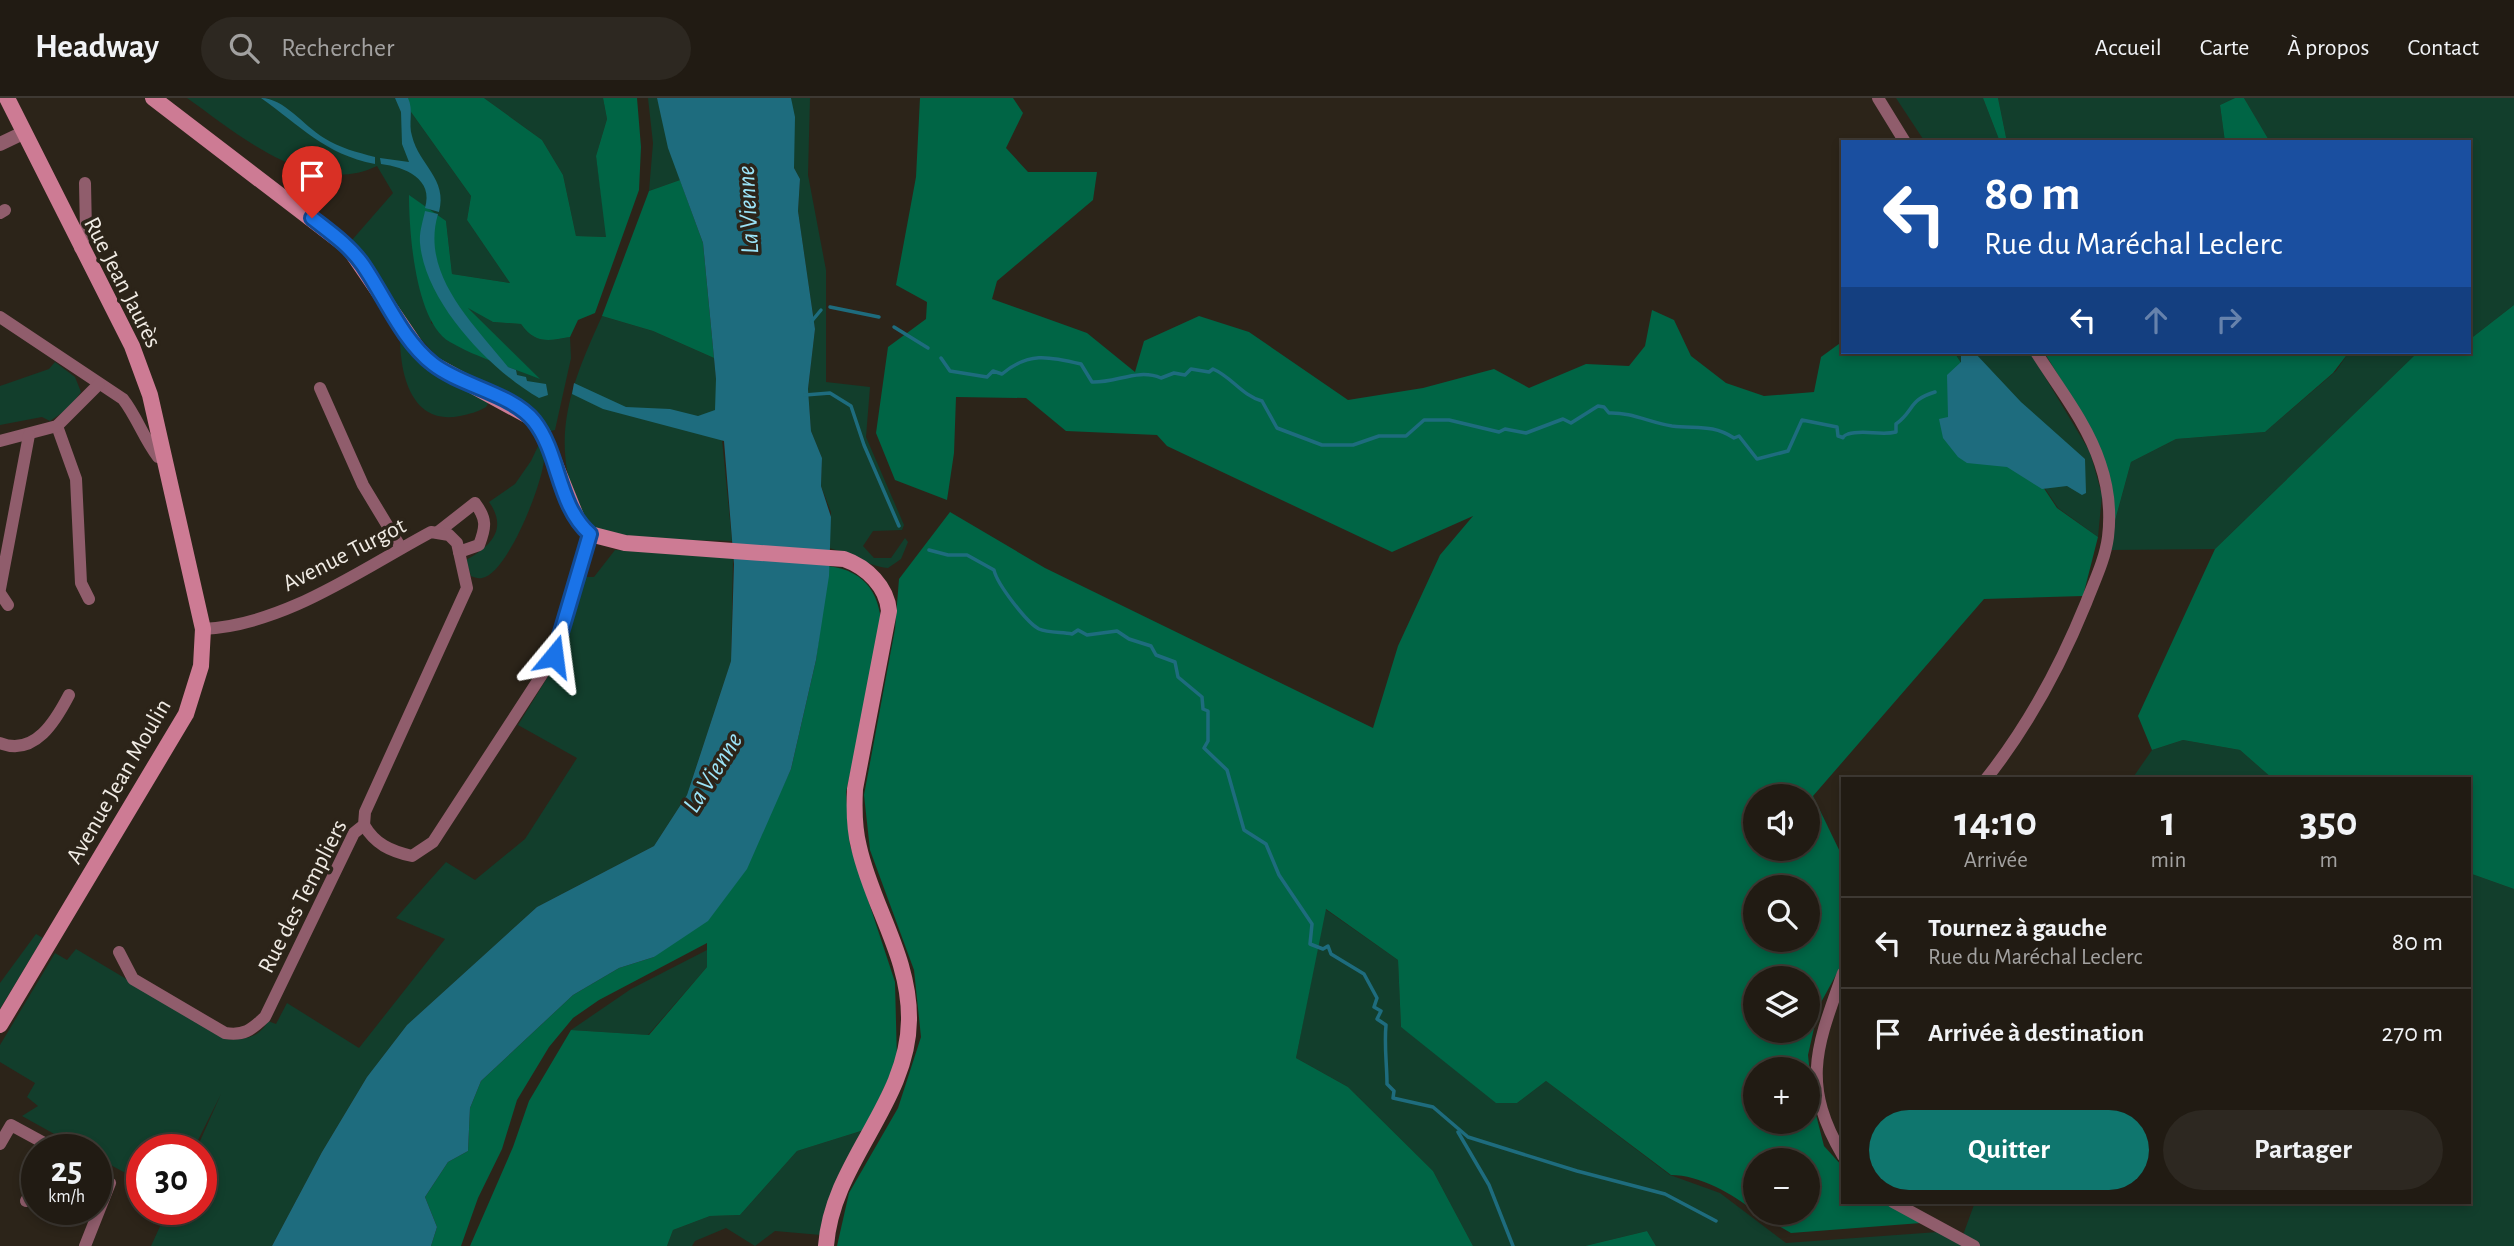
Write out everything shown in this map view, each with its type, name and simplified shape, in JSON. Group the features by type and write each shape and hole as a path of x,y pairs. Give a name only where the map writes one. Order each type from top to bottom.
{"main road":[{"name":"Rue Jean Jaurès","path":"7,98 145,379 165,458"},
{"path":"153,98 349,248 362,262 417,348 431,363 532,418 543,434 578,521 590,534 625,543 834,558 856,563 879,584 888,602 884,645 855,789 854,818 859,850 903,970 909,1021 899,1073 837,1192 826,1246"},
{"name":"Avenue Jean Moulin","path":"0,1025 186,714 201,666 203,629 165,458"}],"street":[{"path":"1878,98 1904,140"},
{"path":"0,144 23,133"},
{"path":"80,248 86,232 85,183"},
{"path":"0,317 122,399 133,413 147,442 159,457 165,458"},
{"path":"1988,777 2021,735 2064,655 2104,554 2108,498 2100,462 2085,430 2037,354"},
{"path":"0,441 57,426 99,384"},
{"path":"320,388 363,485 401,548"},
{"path":"57,426 76,479 81,583 89,599"},
{"path":"8,605 0,591 29,435"},
{"path":"438,532 475,503 483,513 486,526 479,545 459,552"},
{"name":"Avenue Turgot","path":"203,629 227,628 272,614 438,532 449,535 459,552"},
{"path":"364,825 376,842 394,852 412,856 433,842 554,656 590,534"},
{"name":"Rue des Templiers","path":"119,952 133,979 225,1033 238,1035 250,1031 265,1017 354,834 364,825 365,812 467,588 459,552"},
{"path":"0,743 23,744 38,738 52,728 69,695"},
{"path":"1841,979 1815,1061 1821,1108 1827,1129 1841,1153"},
{"path":"0,1143 10,1125 27,1134"},
{"path":"1897,1204 1974,1246"},
{"path":"85,1246 93,1225"}],"green space":[{"path":"187,98 401,98 471,196 467,220 510,283 452,274 446,221 431,323 538,378 466,306 493,322 521,324 531,335 543,340 570,337 571,358 555,430 551,431 524,407 460,372 431,350 352,240 393,193 377,166 352,174 327,174 301,168 252,144"},
{"path":"401,98 484,98 542,140 563,175 576,236 606,237 596,156 607,119 603,98 637,98 641,147 639,190 595,313 578,320 570,337 543,340 531,335 521,324 493,322 468,308 540,379 460,348 438,331 429,316 416,274 409,195 446,221 452,274 510,283 467,220 471,196"},
{"path":"484,98 603,98 607,119 596,156 607,237 576,236 563,175 542,140"},
{"path":"648,98 657,98 680,180 649,191 653,143"},
{"path":"791,98 810,98 808,175 826,270 826,382 870,387 866,437 904,525 902,530 873,531 863,546 874,558 891,558 905,538 908,542 901,559 888,568 872,565 828,548 831,512 821,486 822,458 811,431 808,389 815,329 798,211 800,179 794,168"},
{"path":"920,98 1013,98 1023,113 1006,148 1028,172 1097,172 1093,200 997,281 992,299 1087,333 1135,372 1144,341 1199,316 1249,332 1348,400 1423,388 1494,369 1529,388 1586,364 1629,366 1645,346 1652,310 1674,320 1691,356 1726,383 1764,396 1814,392 1821,357 1841,342 1841,354 1955,354 2057,508 2098,537 2083,596 1984,599 1820,788 1820,784 1743,784 1743,861 1820,861 1820,810 1841,854 1841,966 1820,1004 1820,966 1743,966 1743,1043 1811,1043 1808,1057 1743,1057 1743,1134 1820,1134 1820,1130 1824,1146 1841,1165 1841,1204 1886,1204 1921,1223 1791,1233 1777,1225 1820,1225 1820,1148 1743,1148 1743,1203 1716,1187 1693,1178 1671,1175 1546,1081 1517,1103 1496,1103 1401,1027 1398,960 1326,909 1296,1058 1348,1087 1433,1171 1473,1246 837,1246 849,1193 898,1108 921,1037 914,970 870,850 864,795 895,629 899,579 950,512 1045,568 1373,728 1398,646 1440,555 1473,516 1392,552 1167,446 1157,435 1066,431 1026,398 956,397 954,453 947,500 895,480 876,433 888,347 926,319 927,302 896,285 916,177"},
{"path":"1896,98 1983,98 1999,140 1924,140"},
{"path":"1983,98 1998,98 2007,140 1999,140"},
{"path":"1998,98 2235,98 2220,105 2225,140 2007,140"},
{"path":"2235,98 2244,98 2269,140 2225,140 2220,105"},
{"path":"2244,98 2514,98 2514,305 2471,338 2471,140 2269,140"},
{"path":"680,180 703,243 714,358 653,331 602,316 649,191"},
{"path":"2514,305 2514,889 2471,874 2471,777 2271,777 2240,750 2183,740 2152,750 2138,716 2215,549 2416,354 2471,354 2471,338"},
{"path":"602,316 653,331 714,358 732,541 626,537 595,529 583,516 568,474 565,427 575,383"},
{"path":"400,331 489,402 486,407 477,412 443,417 418,404 405,378"},
{"path":"1955,354 2031,354 2090,452 2102,495 2098,537 2058,508"},
{"path":"2045,354 2347,354 2333,373 2265,432 2176,439 2131,462 2113,528 2088,424"},
{"path":"2348,354 2416,354 2215,549 2111,550 2113,528 2131,462 2176,439 2265,432 2336,371"},
{"path":"55,362 75,377 81,392 69,408 50,421 42,417 0,425 0,386 49,369"},
{"path":"540,442 544,456 538,486 513,545 492,573 481,578 471,576 466,560 489,543 497,529 495,512 489,502 515,484"},
{"path":"615,550 733,557 731,661 687,795 654,846 537,907 407,1025 367,1077 322,1152 272,1246 151,1246 161,1225 217,1225 217,1134 203,1134 221,1094 201,1134 126,1134 126,1173 112,1166 112,1134 54,1134 22,1116 38,1106 27,1097 35,1083 0,1062 0,1045 55,953 67,960 76,949 227,1039 251,1037 268,1021 276,1024 287,1003 359,1048 445,939 396,918 446,862 475,880 525,839 577,758 518,725 562,654 582,577 594,577"},
{"path":"828,566 853,573 870,588 879,608 882,633 846,792 850,845 895,982 897,1061 864,1130 797,1151 740,1215 710,1216 673,1230 667,1246 470,1246 513,1147 529,1101 571,1030 649,1035 707,967 707,943 599,1000 573,1018 549,1047 517,1100 502,1149 478,1198 461,1246 431,1246 437,1227 425,1197 448,1162 468,1151 470,1108 481,1081 573,995 619,968 654,957 770,813 791,769 816,660"},
{"path":"2183,740 2240,750 2271,777 2133,777 2152,750"},
{"path":"2471,874 2514,889 2514,1246 1978,1246 1963,1235 1974,1204 2471,1204"},
{"path":"1325,909 1398,960 1401,1027 1517,1103 1546,1081 1670,1175 1720,1193 1743,1210 1743,1225 1762,1225 1786,1243 1938,1232 1965,1246 1656,1246 1647,1231 1585,1246 1473,1246 1433,1171 1348,1087 1296,1058"},
{"path":"36,934 43,938 0,1009 0,983"},
{"path":"707,950 707,967 648,1035 571,1030 631,989"},
{"path":"864,1130 821,1235 775,1231 755,1246 726,1228 695,1241 692,1246 667,1246 673,1230 710,1216 740,1215 797,1151"},
{"path":"1647,1231 1656,1246 1585,1246"}],"water":[{"path":"261,98 286,107 316,133 330,141 375,157 375,164 327,146"},
{"path":"395,98 408,98 412,136 440,190 439,212 425,208 425,189 415,176 399,168 381,164 380,158 409,162 402,144 401,112"},
{"name":"La Vienne","path":"657,98 791,98 795,117 794,168 800,179 798,211 815,329 808,389 811,431 822,458 821,486 831,517 829,576 816,660 791,769 747,869 708,921 654,957 619,968 573,995 481,1081 470,1108 468,1151 448,1162 425,1197 437,1227 431,1246 272,1246 322,1152 367,1077 407,1025 537,907 654,846 687,795 731,661 734,564 724,441 603,409 572,394 574,383 626,407 670,409 698,416 715,410 716,379 703,243 668,148"},
{"path":"425,211 438,214 434,236 437,258 453,297 508,367 516,370 517,375 526,377 527,381 546,384 548,395 539,398 500,370 463,332 447,311 434,288 420,243"},
{"path":"1961,354 1976,354 2021,402 2085,459 2086,493 2082,495 2067,486 2042,489 2007,467 1967,463 1958,457 1943,438 1939,419 1948,417 1947,375 1961,362"}],"waterway":[{"path":"830,307 879,317"},
{"path":"811,322 821,310"},
{"path":"894,327 928,348"},
{"path":"941,358 950,371 987,377 993,371 1002,374 1030,359 1058,359 1081,364 1092,382 1135,375 1161,378 1174,373 1185,375 1191,369 1209,372 1213,369 1248,395 1262,401 1277,428 1322,445 1353,445 1379,436 1406,436 1424,420 1449,420 1499,432 1505,429 1526,433 1563,419 1571,423 1598,406 1604,407 1609,413 1625,414 1672,426 1711,429 1734,438 1739,436 1757,459 1788,451 1802,420 1837,427 1838,436 1843,438 1854,433 1896,432 1896,424 1916,402 1935,392"},
{"path":"805,395 830,393 851,406 864,445 899,526"},
{"path":"929,550 948,555 967,555 994,570 1013,602 1039,629 1072,634 1078,630 1087,635 1117,631 1129,639 1151,646 1156,655 1175,662 1178,677 1202,697 1203,709 1208,711 1208,741 1204,748 1227,770 1244,830 1266,844 1279,875 1312,924 1310,944 1323,949 1328,946 1331,954 1364,974 1377,998 1374,1007 1381,1011 1377,1019 1386,1025 1387,1084 1394,1091 1393,1098 1433,1107 1468,1137 1577,1171 1665,1194 1716,1221"},
{"path":"1458,1132 1489,1185 1513,1246"}],"route":[{"path":"312,218 362,262 392,312 431,363 517,408 532,418 543,434 564,493 578,521 590,534 554,656"}]}
